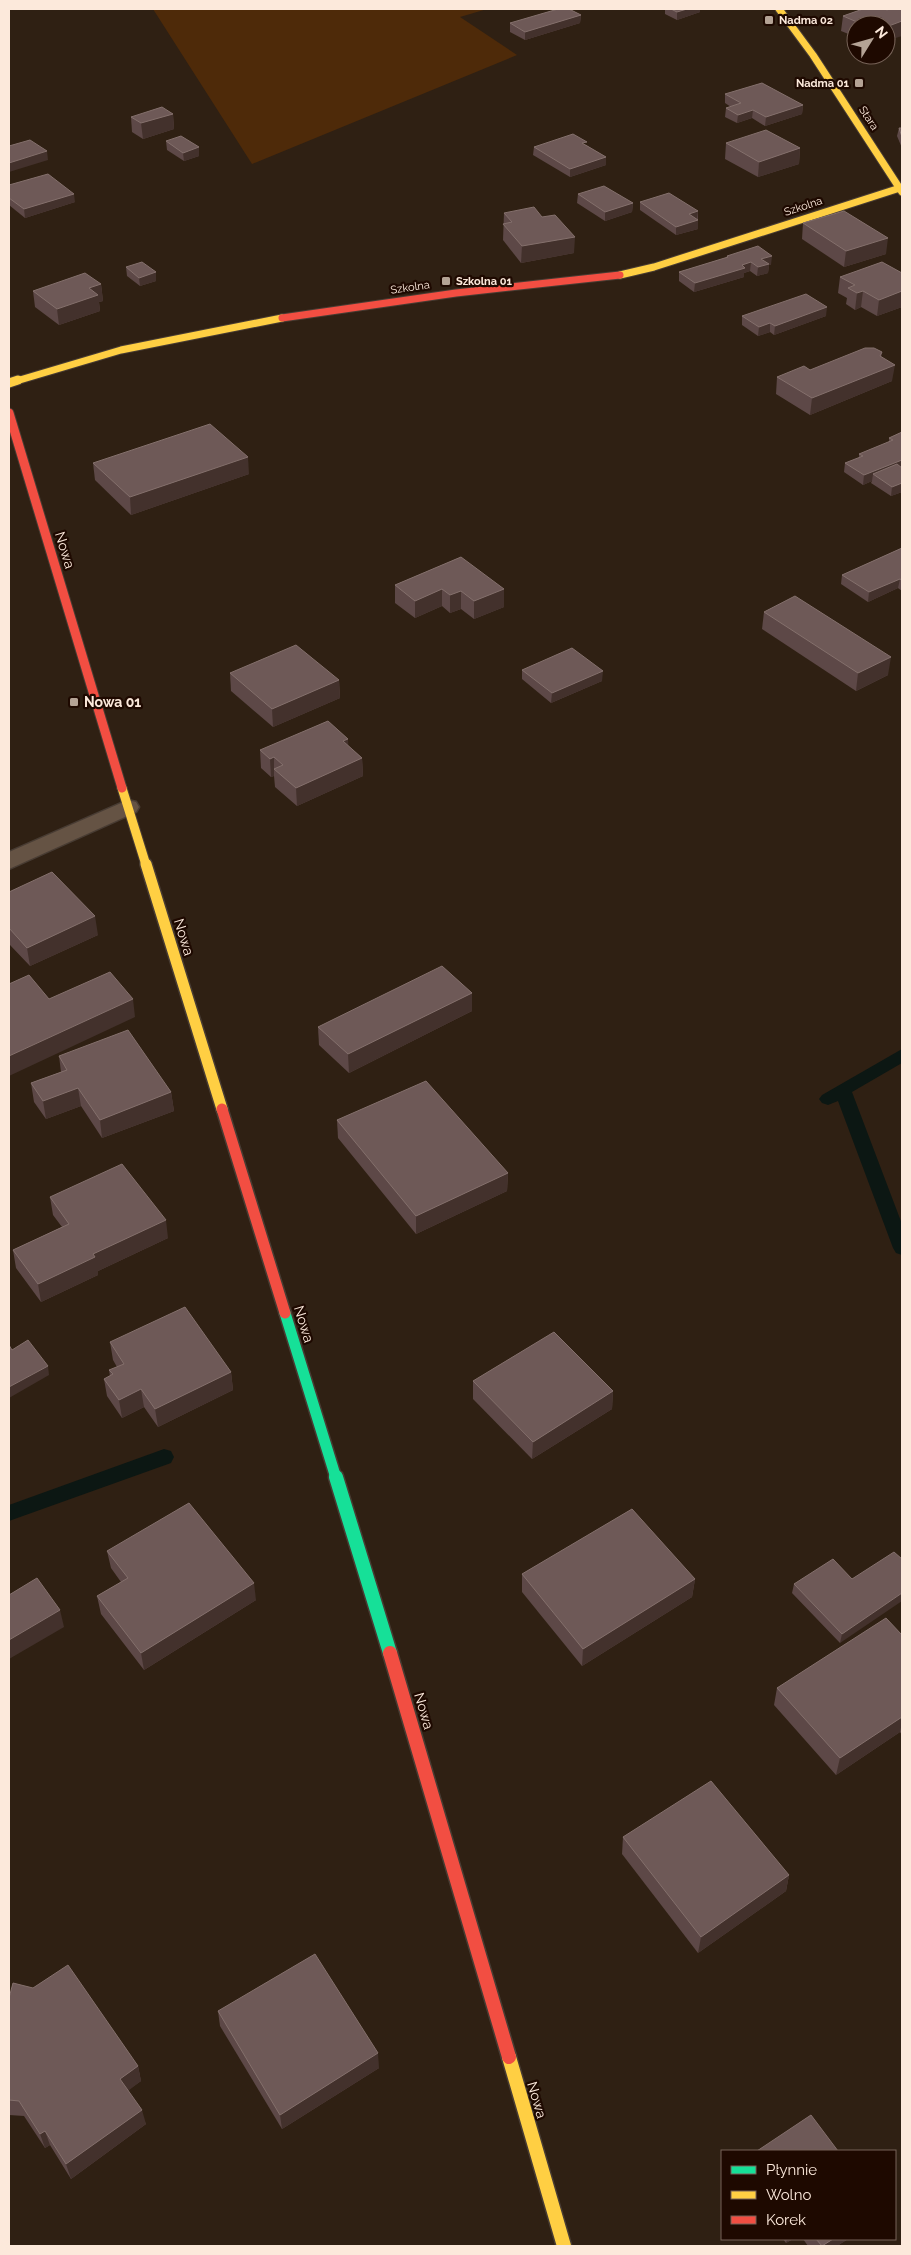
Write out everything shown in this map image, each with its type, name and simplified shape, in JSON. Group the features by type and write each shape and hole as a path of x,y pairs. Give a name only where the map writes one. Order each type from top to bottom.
{"street":[{"name":"Stara","path":"779,9 812,55 901,190"},
{"name":"Szkolna","path":"9,383 121,350 266,320 456,293 614,276 654,267 901,190"},
{"name":"Nowa","path":"9,413 128,807 402,1691 564,2246"}],"lane":[{"path":"9,861 128,807"}],"shaded area":[{"path":"153,9 487,9 460,17 517,55 252,164"}],"building":[{"path":"558,9 569,9 581,15 525,32 510,23"},
{"path":"671,9 687,9 677,12"},
{"path":"863,9 902,9 902,21 896,23 896,15 843,16"},
{"path":"762,83 803,105 766,117 753,110 738,115 726,108 741,103 725,94"},
{"path":"162,107 173,114 141,123 131,117"},
{"path":"766,130 800,148 759,162 726,143"},
{"path":"573,134 587,142 582,143 606,157 570,169 534,147"},
{"path":"181,136 199,147 183,153 166,141"},
{"path":"30,140 47,151 9,163 9,146"},
{"path":"48,174 74,194 24,209 9,198 9,185"},
{"path":"604,186 633,203 605,212 578,194"},
{"path":"669,193 698,211 689,214 698,220 676,227 640,202"},
{"path":"534,207 542,217 555,215 575,237 522,246 503,224 512,222 504,213"},
{"path":"844,211 888,238 846,251 803,223"},
{"path":"758,246 772,256 761,259 769,264 758,267 751,262 742,265 745,268 695,283 679,272 728,257"},
{"path":"142,262 156,272 139,278 126,267"},
{"path":"882,262 902,273 902,291 879,300 863,291 857,293 848,288 855,285 840,277"},
{"path":"85,273 101,284 89,288 98,295 57,309 33,291"},
{"path":"806,294 827,307 775,326 770,323 759,327 742,316"},
{"path":"865,348 874,348 882,352 880,356 895,365 812,398 777,377 804,366 810,370"},
{"path":"210,424 248,457 130,497 93,463"},
{"path":"902,432 902,460 864,475 845,463 863,456 859,454 893,440 889,438"},
{"path":"897,464 902,468 902,483 892,487 873,474"},
{"path":"902,548 902,580 900,579 869,592 842,575"},
{"path":"461,557 504,589 474,601 461,591 450,595 442,589 415,601 395,585"},
{"path":"795,596 891,657 858,673 764,612"},
{"path":"296,645 339,680 272,709 230,673"},
{"path":"572,648 603,671 552,693 522,670"},
{"path":"328,721 348,739 343,741 362,758 296,788 274,769 283,765 274,757 270,759 260,750"},
{"path":"52,872 95,916 27,948 9,928 9,892"},
{"path":"442,966 472,993 348,1054 318,1027"},
{"path":"110,972 133,999 9,1056 9,984 29,975 49,999"},
{"path":"128,1030 171,1092 100,1120 78,1088 43,1101 31,1083 67,1070 59,1056"},
{"path":"426,1081 508,1173 416,1216 337,1120"},
{"path":"122,1164 166,1220 93,1254 95,1257 38,1284 13,1250 69,1224 50,1197"},
{"path":"185,1307 231,1372 155,1409 141,1389 119,1400 104,1379 113,1374 109,1370 124,1364 110,1342"},
{"path":"554,1332 613,1391 533,1442 473,1381"},
{"path":"28,1340 48,1366 9,1387 9,1345 12,1350"},
{"path":"189,1503 254,1583 141,1653 97,1596 128,1578 107,1551"},
{"path":"632,1509 695,1579 583,1649 522,1574"},
{"path":"894,1552 902,1559 902,1593 842,1634 794,1584 833,1559 852,1579"},
{"path":"37,1578 60,1610 9,1640 9,1595"},
{"path":"886,1618 902,1635 902,1717 840,1758 777,1688"},
{"path":"711,1781 789,1875 701,1937 623,1837"},
{"path":"315,1954 378,2053 280,2115 218,2011"},
{"path":"68,1965 138,2066 120,2079 142,2110 66,2164 45,2131 40,2134 19,2101 9,2100 9,1998 13,1983 33,1988"},
{"path":"811,2115 837,2150 758,2150"},
{"path":"817,2240 831,2240 822,2246"}],"waterway":[{"path":"843,1090 902,1055"},
{"path":"828,1099 843,1090"},
{"path":"843,1090 902,1248"},
{"path":"9,1513 164,1457"}],"traffic: fast":[{"path":"285,1313 390,1653"}],"traffic: slow":[{"path":"779,9 813,55 902,192"},
{"path":"620,275 654,267 900,188"},
{"path":"9,383 121,350 282,318"},
{"path":"122,788 222,1109"},
{"path":"509,2057 564,2246"}],"traffic: jam":[{"path":"282,318 456,293 620,275"},
{"path":"9,413 122,788"},
{"path":"222,1109 285,1313"},
{"path":"390,1653 509,2057"}],"place":[{"name":"Nadma 02","path":"769,20"},
{"name":"Nadma 01","path":"859,83"},
{"name":"Szkolna 01","path":"446,281"},
{"name":"Nowa 01","path":"74,702"}]}
